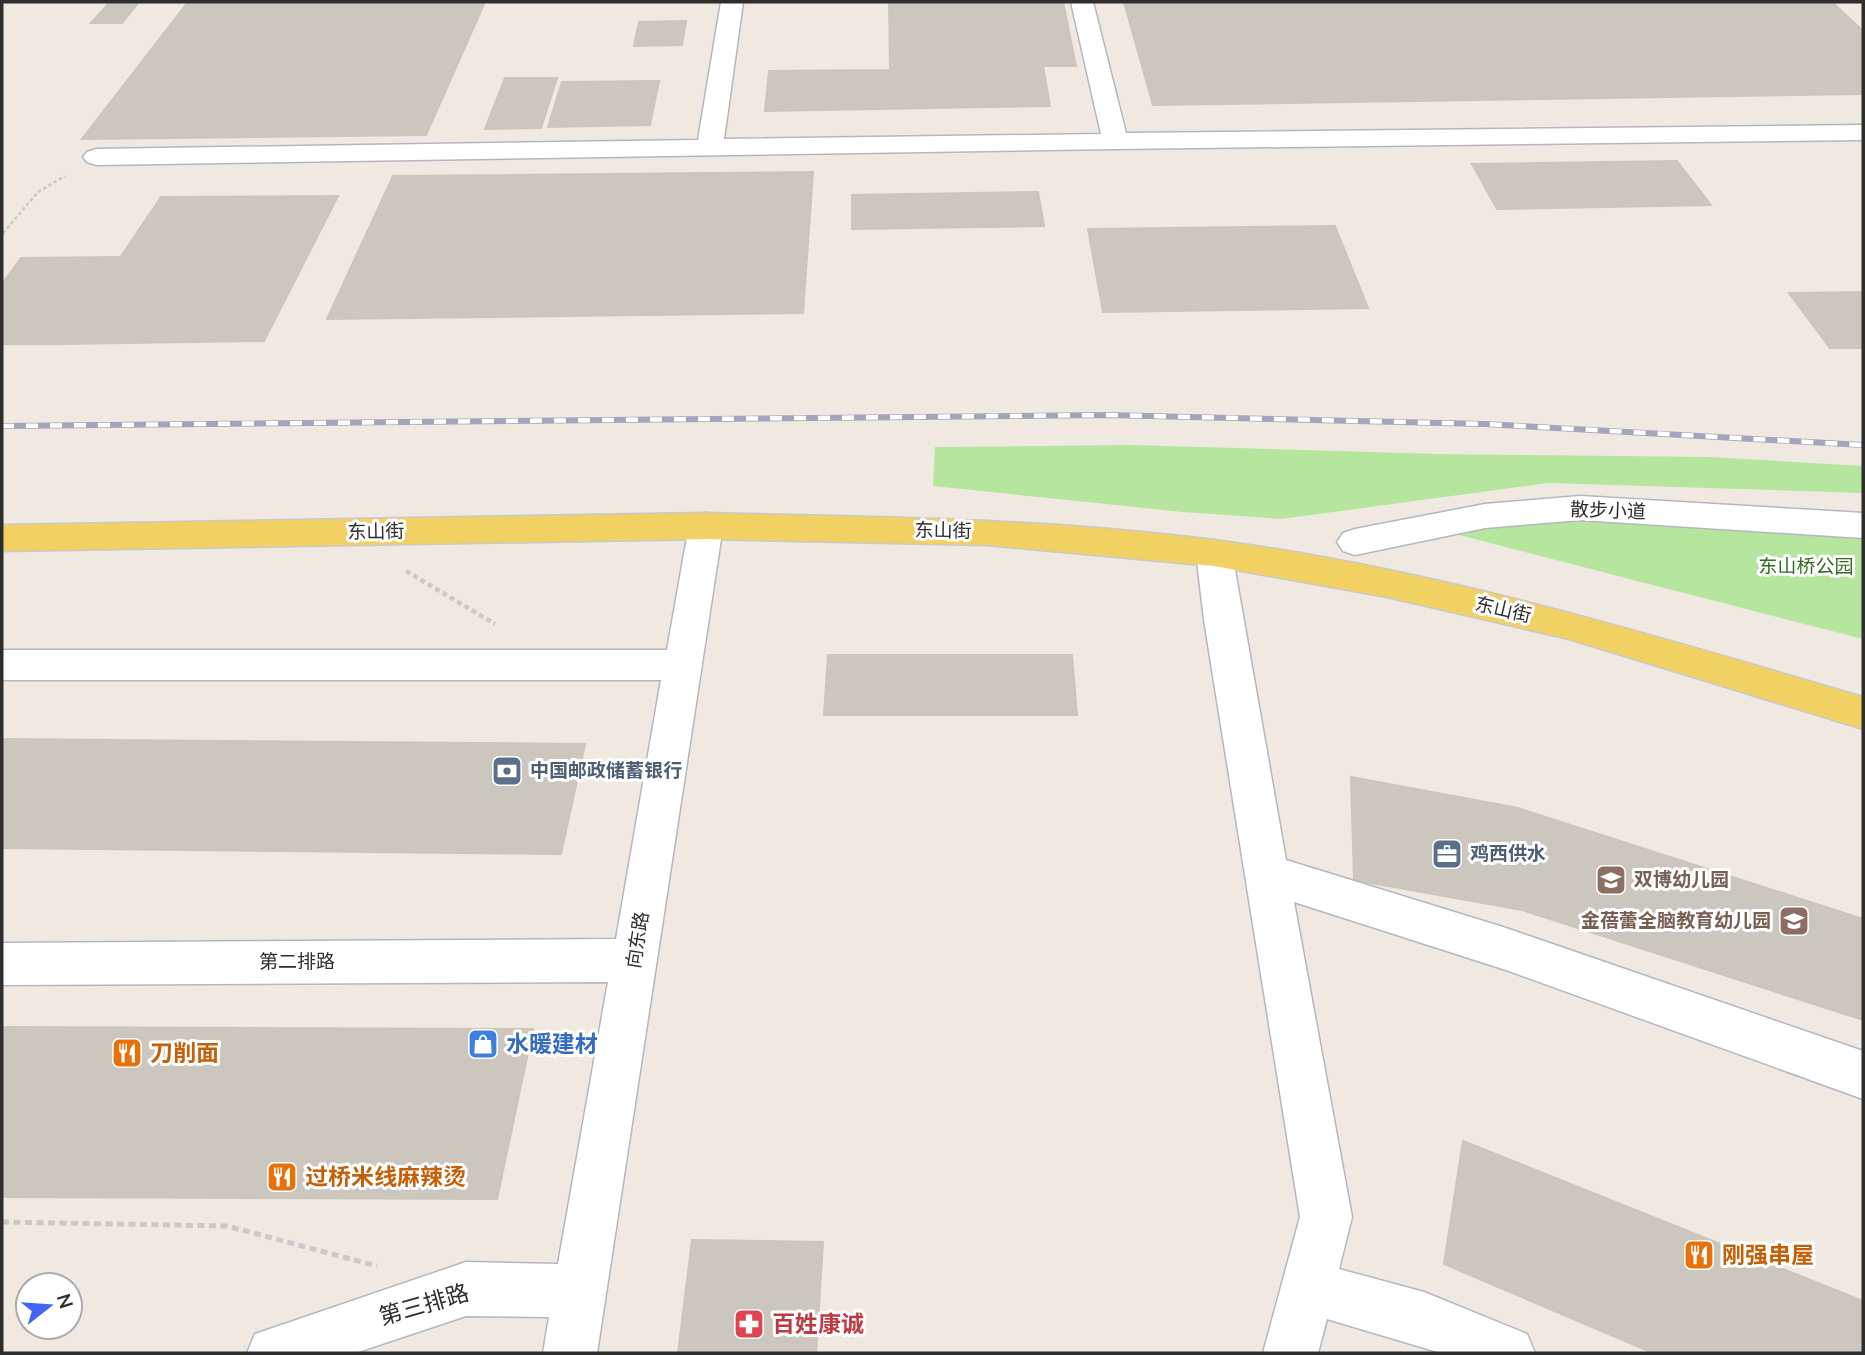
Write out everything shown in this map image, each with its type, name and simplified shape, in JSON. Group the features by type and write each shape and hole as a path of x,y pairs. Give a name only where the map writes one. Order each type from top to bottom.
{"main road":[{"name":"东山街","path":"2,538 706,526 986,532 1214,553 1387,583 1569,625 1863,713"}],"street":[{"path":"710,147 732,2"},
{"path":"1082,2 1115,141"},
{"path":"96,157 1863,132"},
{"name":"散步小道","path":"1354,542 1485,516 1580,508 1863,526"},
{"name":"向东路","path":"570,1353 580,1291 614,959 683,666 706,526"},
{"path":"1214,553 1223,620 1326,1217 1291,1353"},
{"path":"2,664 683,666"},
{"path":"1267,874 1506,949 1863,1074"},
{"name":"第二排路","path":"2,964 614,959"},
{"path":"1308,1287 1424,1319 1508,1353"},
{"name":"第三排路","path":"274,1353 466,1289 580,1291"}],"path":[{"path":"2,234 38,192 96,157"},
{"path":"337,532 501,627"},
{"path":"2,1222 227,1226 386,1268"}],"green space":[{"path":"1132,445 1439,454 1711,457 1863,466 1863,493 1548,483 1281,519 1183,512 933,486 935,447"},
{"name":"东山桥公园","path":"1659,505 1863,515 1863,639 1447,532"}],"building":[{"path":"110,2 139,2 122,23 91,23"},
{"path":"188,2 485,2 426,135 82,139"},
{"path":"889,2 1063,2 1076,66 1043,66 1050,106 765,111 769,71 890,70"},
{"path":"917,2 992,2 1002,87 921,88"},
{"path":"1124,2 1832,2 1863,31 1863,94 1153,105"},
{"path":"686,21 682,45 634,46 639,22"},
{"path":"505,78 557,78 541,128 485,129"},
{"path":"659,81 650,125 548,127 562,82"},
{"path":"1677,161 1711,205 1497,209 1472,164"},
{"path":"813,172 803,313 327,319 393,176"},
{"path":"1038,192 1044,226 852,229 852,195"},
{"path":"338,196 264,341 62,344 161,197"},
{"path":"1335,226 1368,308 1103,312 1088,229"},
{"path":"118,257 60,344 2,344 2,284 21,258"},
{"path":"1863,292 1863,348 1830,348 1789,293"},
{"path":"828,655 1072,655 1077,715 824,715"},
{"path":"2,739 585,744 561,854 2,848"},
{"path":"1351,777 1518,808 1863,919 1863,1020 1522,910 1354,880"},
{"path":"2,1027 533,1029 497,1199 2,1197"},
{"path":"1463,1141 1863,1301 1863,1353 1653,1353 1444,1264"},
{"path":"692,1240 823,1242 816,1353 678,1353"}],"railway":[{"path":"2,426 1107,415 1485,424 1863,445"}],"place":[{"name":"中国邮政储蓄银行","path":"507,771"},
{"name":"鸡西供水","path":"1447,854"},
{"name":"双博幼儿园","path":"1611,880"},
{"name":"金蓓蕾全脑教育幼儿园","path":"1794,921"},
{"name":"水暖建材","path":"483,1044"},
{"name":"刀削面","path":"127,1053"},
{"name":"过桥米线麻辣烫","path":"282,1177"},
{"name":"刚强串屋","path":"1699,1255"},
{"name":"百姓康诚","path":"749,1324"}]}
